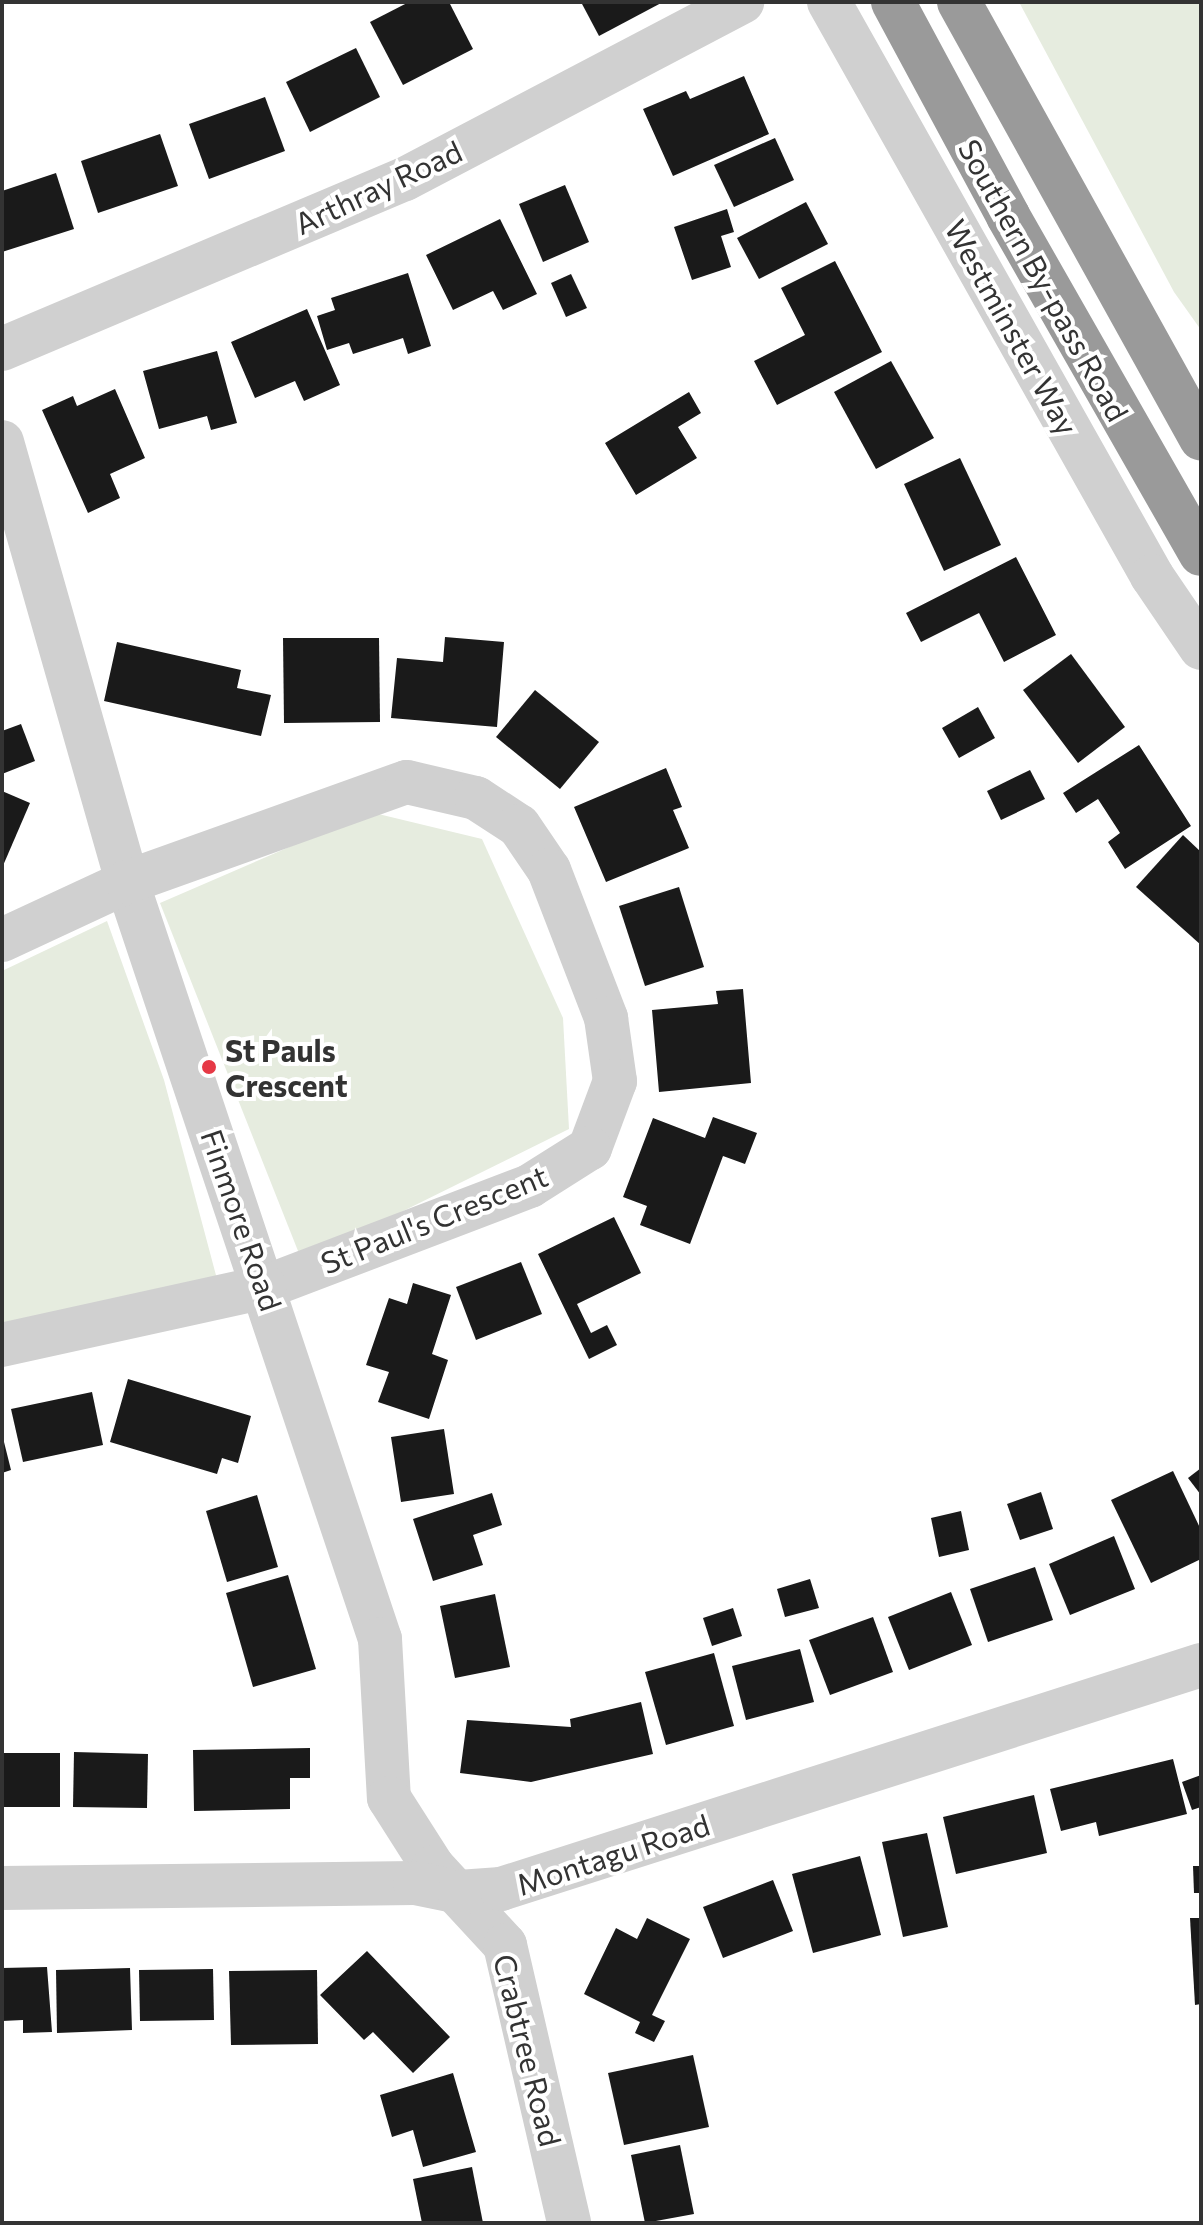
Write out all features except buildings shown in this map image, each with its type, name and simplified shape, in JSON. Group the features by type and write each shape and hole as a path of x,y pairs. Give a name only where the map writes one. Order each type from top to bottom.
{"highway":[{"name":"Southern By-pass Road","path":"893,2 1201,554"},
{"name":"Southern By-pass Road","path":"959,2 1201,438"}],"street":[{"name":"Arthray Road","path":"2,349 405,179 742,2"},
{"name":"Westminster Way","path":"829,2 1152,576 1201,648"},
{"name":"Finmore Road","path":"2,442 127,882 265,1287 380,1639 389,1798 433,1867 459,1892"},
{"name":"St Paul's Crescent","path":"2,940 127,882 407,782 476,798 519,826 549,870 606,1018 615,1081 590,1148 530,1186 265,1287 2,1345"},
{"name":"Montagu Road","path":"2,1888 415,1883 459,1892 501,1889 1201,1665"},
{"name":"Crabtree Road","path":"459,1892 505,1945 569,2223"}],"shaded area":[{"path":"1019,2 1201,2 1201,330 1174,292"},
{"path":"370,812 482,839 563,1018 569,1129 302,1261 160,903"},
{"path":"107,921 164,1080 217,1279 2,1332 2,971"}],"place":[{"name":"St Pauls Crescent","path":"209,1067"}]}
